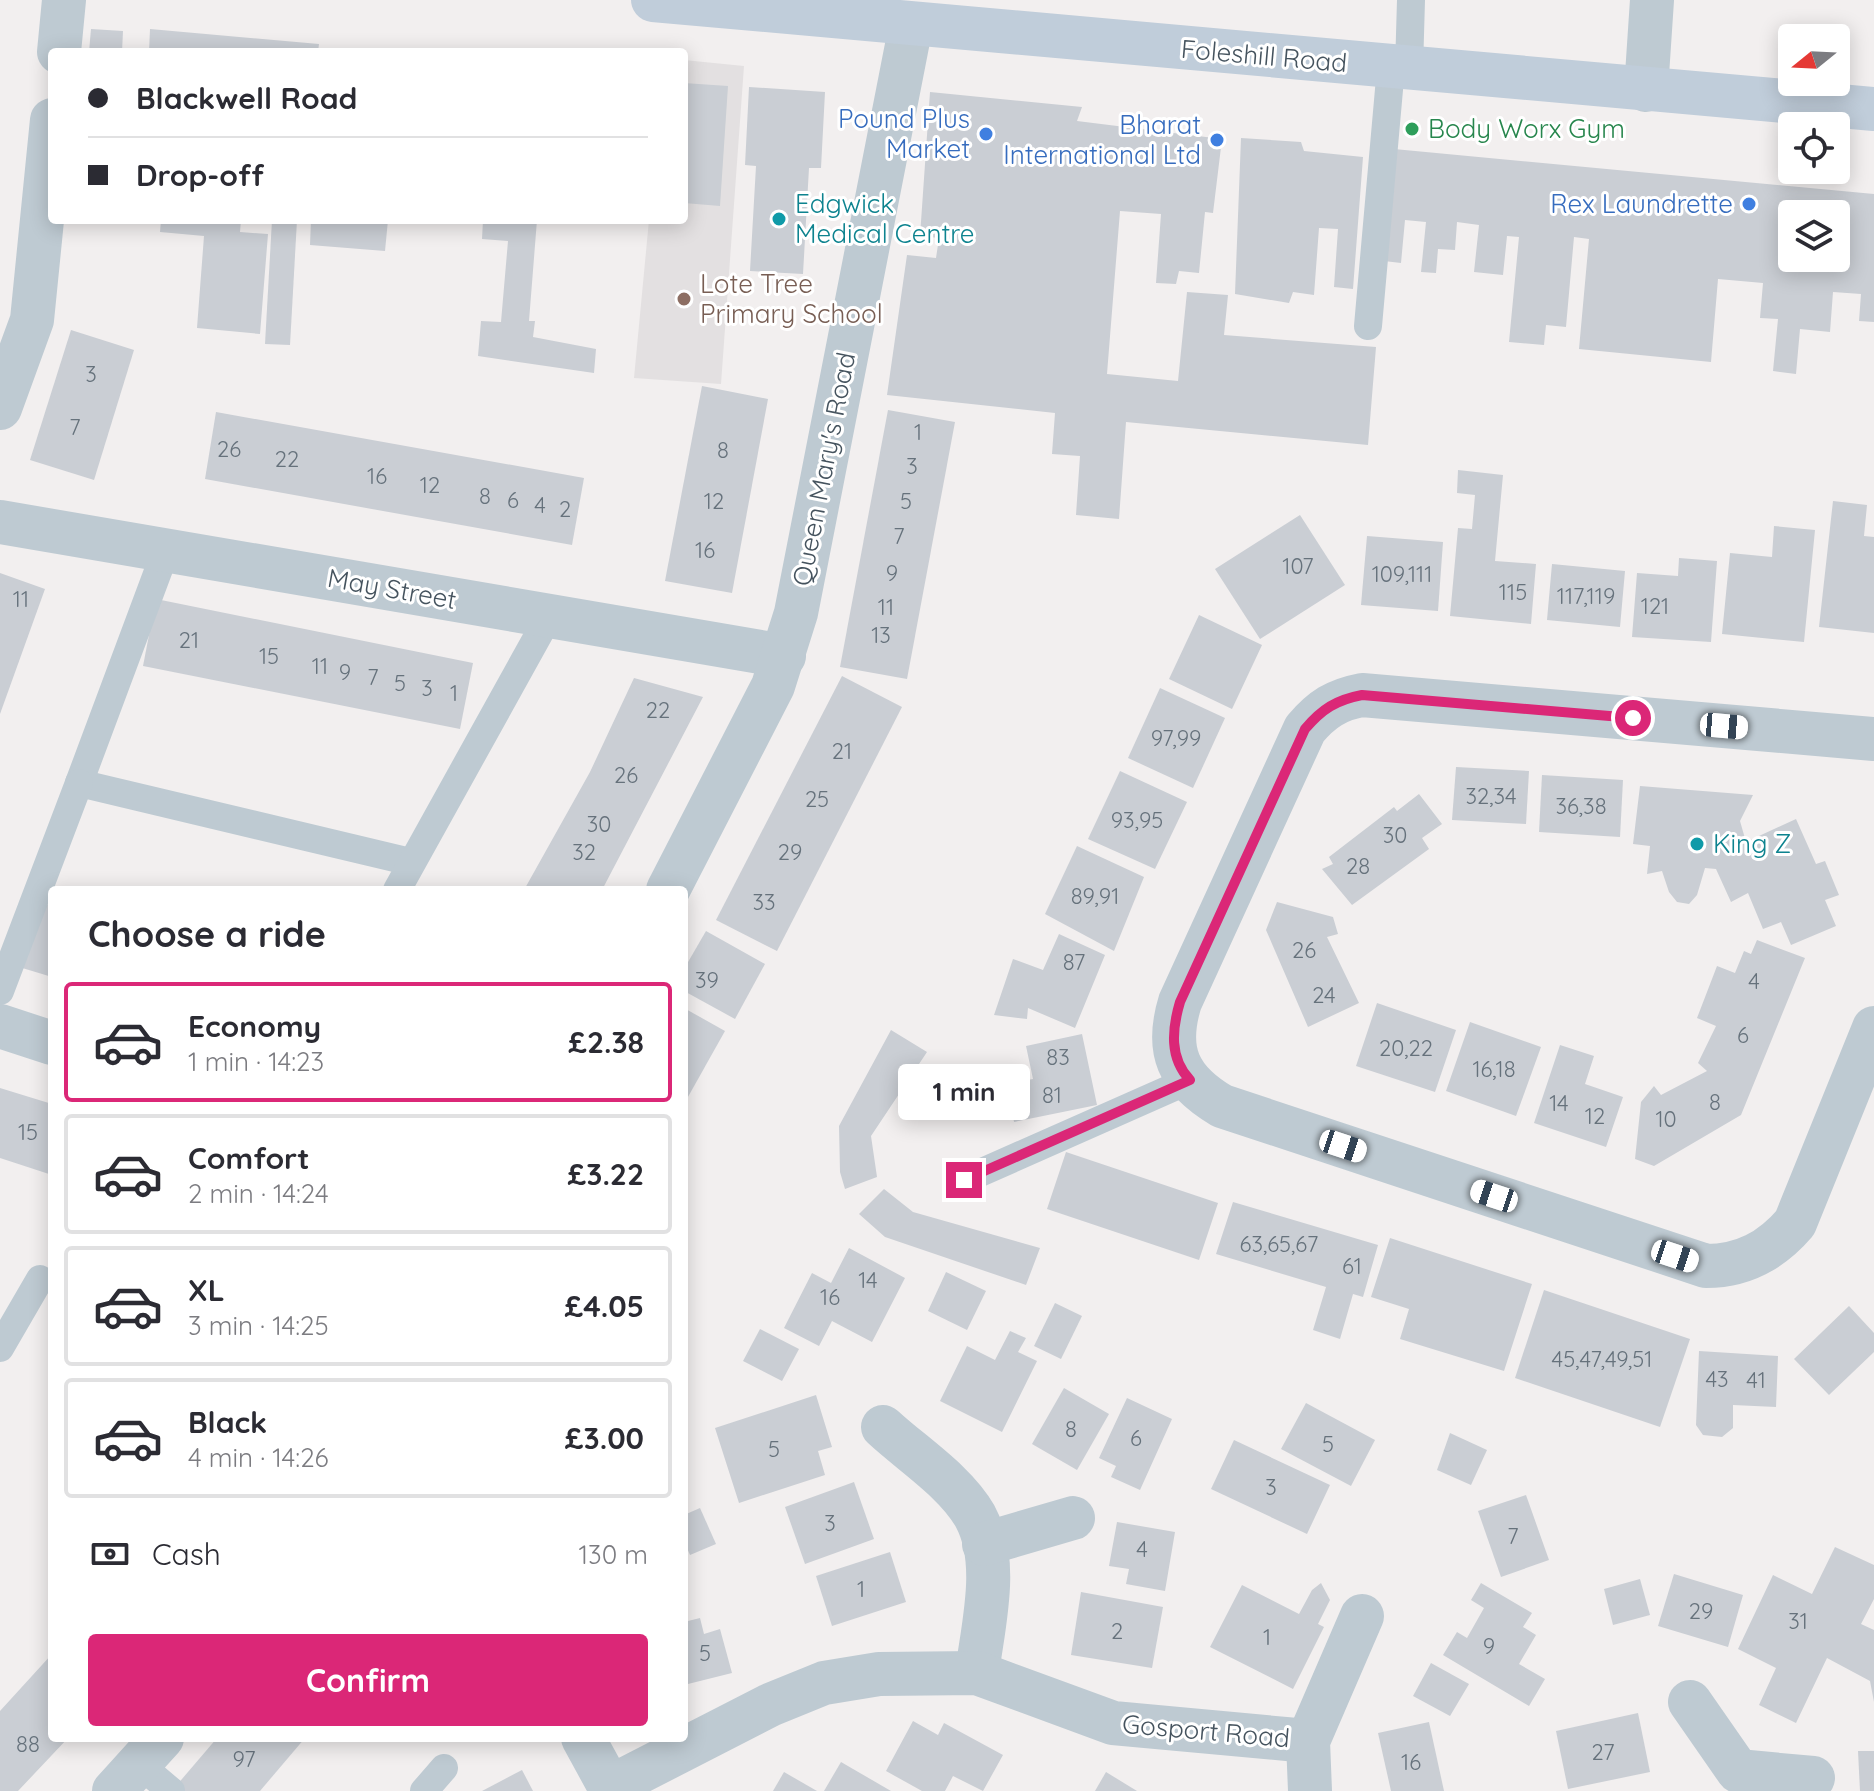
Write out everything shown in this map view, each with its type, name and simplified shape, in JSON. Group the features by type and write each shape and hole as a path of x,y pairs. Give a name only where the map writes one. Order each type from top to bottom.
{"main road":[{"name":"Foleshill Road","path":"653,0 1874,109"}],"street":[{"path":"59,48 64,0"},
{"path":"1646,90 1652,0"},
{"name":"Queen Mary's Road","path":"670,886 720,794 784,656 796,613 911,25"},
{"path":"0,408 32,320 48,160"},
{"name":"May Street","path":"0,522 784,656"},
{"path":"1874,739 1362,695 1340,699 1321,710 1305,729 1180,1002 1174,1024 1174,1048 1182,1071 1200,1093 1222,1106 1706,1266 1728,1266 1753,1257 1775,1244 1795,1223 1874,1028"},
{"path":"0,1026 48,1042"},
{"path":"883,1427 951,1488 975,1516 984,1544 989,1582 977,1673"},
{"path":"984,1544 1073,1518"},
{"name":"Gosport Road","path":"1310,1791 1308,1741 1362,1616"},
{"name":"Gosport Road","path":"611,1789 770,1705 824,1683 879,1674 977,1673 1113,1723 1308,1741"},
{"path":"1690,1702 1732,1781 1813,1778"},
{"path":"585,1742 611,1789"}],"lane":[{"path":"1368,326 1411,0"},
{"path":"0,991 166,550"},
{"path":"399,886 549,616"},
{"path":"79,783 411,862"},
{"path":"964,1180 1190,1080"},
{"path":"0,1348 40,1279"},
{"path":"424,1791 444,1768"}],"shaded area":[{"name":"Lote Tree Primary School","path":"688,60 744,66 721,384 634,378 649,224 688,224"}],"building":[{"path":"91,29 123,31 122,48 89,48"},
{"path":"150,29 319,44 318,48 149,48"},
{"path":"688,83 728,86 720,206 688,203"},
{"name":"Edgwick Medical Centre","path":"749,87 825,92 821,168 809,168 803,274 750,271 756,166 745,165"},
{"path":"930,92 1082,107 1077,121 1222,139 1213,213 1205,212 1199,273 1179,271 1176,284 1156,283 1161,214 1120,211 1107,374 1178,381 1187,292 1228,295 1224,335 1376,347 1368,445 1126,422 1119,519 1076,515 1080,456 1052,454 1055,413 887,395 907,255 936,258 939,238 920,236"},
{"path":"1241,138 1301,142 1304,151 1363,157 1353,289 1334,287 1338,229 1319,228 1314,295 1293,292 1289,303 1235,294"},
{"path":"1394,149 1874,194 1874,322 1859,321 1861,294 1833,292 1830,332 1800,329 1796,374 1773,371 1778,319 1760,318 1763,283 1718,279 1711,362 1579,349 1589,239 1574,237 1566,327 1546,325 1544,345 1509,342 1519,237 1507,236 1503,275 1474,272 1479,225 1457,222 1455,250 1438,249 1436,273 1421,272 1426,222 1405,220 1401,263 1384,261"},
{"path":"161,224 241,224 240,232 268,234 260,334 197,328 204,236 160,232"},
{"path":"272,224 297,224 290,345 265,344"},
{"path":"311,224 388,224 385,251 310,245"},
{"path":"483,224 537,224 529,321 535,321 533,337 596,349 594,373 478,356 481,321 501,322 508,241 482,239"},
{"path":"71,330 134,350 94,480 30,460"},
{"path":"702,386 768,399 732,593 665,581"},
{"path":"888,410 955,422 907,679 840,667"},
{"path":"216,412 584,478 572,545 205,479"},
{"path":"1458,470 1503,475 1495,561 1536,564 1531,624 1450,616 1458,528 1472,529 1475,495 1457,493"},
{"path":"1833,501 1867,505 1864,536 1874,537 1874,633 1819,627"},
{"path":"1300,515 1345,585 1260,639 1215,569"},
{"path":"1774,526 1815,530 1804,642 1722,634 1730,553 1772,557"},
{"path":"1367,536 1443,542 1438,611 1361,605"},
{"path":"1679,558 1717,561 1711,642 1632,637 1637,573 1678,576"},
{"path":"1552,564 1625,571 1620,627 1547,620"},
{"path":"0,573 45,589 0,714"},
{"path":"156,599 473,663 460,729 143,666"},
{"path":"1199,615 1262,645 1232,709 1169,679"},
{"path":"842,676 902,707 777,951 716,920"},
{"path":"634,678 703,697 604,886 526,886 590,772"},
{"path":"1160,688 1225,718 1193,788 1128,758"},
{"path":"1456,767 1529,771 1526,824 1452,820"},
{"path":"1120,771 1187,802 1155,869 1088,839"},
{"path":"1542,775 1623,780 1620,837 1539,832"},
{"path":"1640,786 1753,795 1740,821 1746,842 1796,819 1816,864 1825,861 1839,895 1825,900 1836,926 1791,945 1781,922 1763,929 1748,893 1731,902 1716,869 1705,868 1697,895 1689,904 1677,902 1669,892 1662,871 1647,874 1650,846 1633,844"},
{"path":"1419,794 1442,824 1422,838 1429,849 1352,905 1322,869 1333,864 1329,857 1394,807 1397,811"},
{"path":"1077,846 1144,877 1114,951 1045,914"},
{"path":"1277,902 1333,917 1338,934 1327,937 1359,1003 1308,1027 1266,930"},
{"path":"39,903 48,905 48,976 19,967"},
{"path":"706,931 765,964 735,1019 688,993 688,962"},
{"path":"1059,934 1105,955 1075,1028 1028,1008 1027,1019 994,1015 1013,959 1043,970"},
{"path":"1757,940 1805,958 1741,1115 1654,1166 1635,1159 1641,1102 1654,1086 1661,1095 1707,1071 1698,1063 1716,1026 1697,1018 1717,966 1735,973 1744,951 1751,954"},
{"path":"1377,1003 1456,1030 1435,1092 1356,1066"},
{"path":"688,1010 725,1031 688,1097"},
{"path":"1470,1022 1541,1047 1516,1116 1446,1091"},
{"path":"891,1030 927,1052 871,1136 877,1177 845,1189 840,1172 839,1126"},
{"path":"1082,1034 1097,1105 1014,1122 1007,1084 1033,1079 1026,1046"},
{"path":"1560,1045 1594,1056 1585,1084 1623,1097 1606,1147 1534,1123"},
{"path":"0,1088 48,1103 48,1174 0,1158"},
{"path":"1066,1152 1218,1203 1199,1260 1047,1209"},
{"path":"884,1189 913,1212 1040,1248 1026,1285 885,1237 859,1214"},
{"path":"1233,1202 1378,1245 1363,1297 1353,1294 1340,1339 1313,1330 1326,1287 1216,1254"},
{"path":"1390,1238 1532,1284 1504,1371 1400,1339 1409,1309 1371,1297"},
{"path":"849,1248 905,1278 872,1342 832,1321 819,1346 784,1328 812,1273 831,1283"},
{"path":"946,1272 986,1291 967,1330 928,1311"},
{"path":"1544,1290 1690,1339 1660,1427 1515,1378"},
{"path":"1055,1303 1082,1316 1061,1359 1034,1346"},
{"path":"1849,1306 1874,1333 1874,1352 1829,1395 1794,1359"},
{"path":"760,1329 799,1349 782,1381 743,1361"},
{"path":"1010,1331 1026,1338 1018,1352 1037,1361 1002,1432 940,1401 967,1346 995,1360"},
{"path":"1699,1351 1778,1356 1776,1407 1733,1405 1733,1428 1722,1437 1703,1435 1696,1425"},
{"path":"1064,1388 1109,1414 1077,1470 1032,1444"},
{"path":"816,1395 832,1447 818,1451 825,1475 739,1503 715,1428"},
{"path":"1127,1398 1172,1419 1140,1490 1111,1477 1116,1466 1099,1458"},
{"path":"1306,1403 1375,1440 1351,1486 1281,1449"},
{"path":"1450,1433 1487,1450 1471,1485 1437,1470"},
{"path":"1234,1440 1330,1485 1307,1534 1211,1489"},
{"path":"854,1482 874,1539 805,1564 785,1507"},
{"path":"1526,1495 1549,1560 1501,1577 1478,1511"},
{"path":"700,1508 716,1544 690,1555 688,1550 688,1513"},
{"path":"1117,1522 1175,1532 1165,1591 1126,1584 1129,1569 1109,1566"},
{"path":"1835,1547 1874,1565 1874,1599 1861,1624 1874,1630 1874,1702 1870,1681 1827,1658 1796,1723 1759,1705 1776,1668 1738,1649 1773,1575 1812,1594"},
{"path":"890,1552 906,1602 832,1626 816,1576"},
{"path":"1674,1574 1743,1595 1728,1647 1658,1626"},
{"path":"1640,1579 1650,1615 1613,1625 1604,1589"},
{"path":"1321,1583 1330,1600 1318,1624 1324,1627 1293,1689 1210,1647 1242,1585 1299,1614 1312,1590"},
{"path":"1481,1583 1532,1613 1523,1627 1536,1635 1519,1664 1545,1679 1529,1706 1443,1655 1457,1632 1467,1638 1484,1608 1471,1600"},
{"path":"1081,1592 1163,1607 1152,1668 1071,1655"},
{"path":"700,1618 704,1634 720,1629 732,1673 688,1684 688,1621"},
{"path":"48,1658 48,1742 64,1742 18,1791 0,1791 0,1711"},
{"path":"1431,1663 1469,1684 1450,1716 1413,1696"},
{"path":"1638,1713 1650,1772 1568,1789 1556,1731"},
{"path":"913,1721 938,1735 944,1723 1003,1755 983,1791 953,1776 945,1791 922,1791 886,1771"},
{"path":"1429,1722 1444,1791 1391,1791 1378,1733"},
{"path":"214,1742 302,1742 260,1791 182,1791 176,1786"},
{"path":"1858,1751 1874,1751 1874,1791 1860,1791"},
{"path":"841,1762 891,1791 824,1791"},
{"path":"522,1770 533,1791 482,1791"},
{"path":"784,1772 817,1791 773,1791"},
{"path":"1106,1772 1137,1791 1095,1791"}],"place":[{"name":"Body Worx Gym","path":"1412,129"},
{"name":"Pound Plus Market","path":"986,134"},
{"name":"Bharat International Ltd","path":"1217,140"},
{"name":"Rex Laundrette","path":"1749,204"},
{"name":"Edgwick Medical Centre","path":"779,219"},
{"name":"Lote Tree Primary School","path":"684,299"},
{"name":"King Z","path":"1697,844"}],"route":[{"path":"964,1180 1190,1080 1182,1071 1174,1048 1174,1024 1180,1002 1305,729 1321,710 1340,699 1362,695 1633,718"}]}
